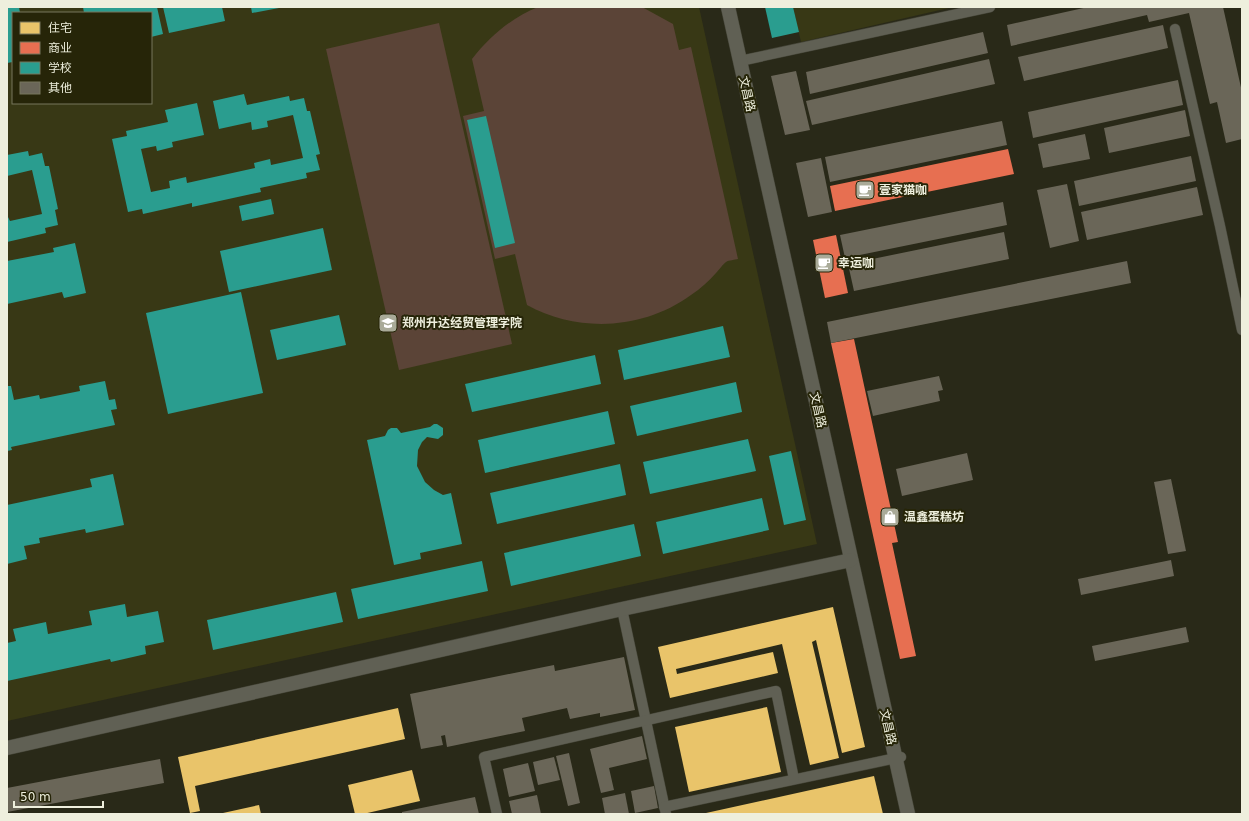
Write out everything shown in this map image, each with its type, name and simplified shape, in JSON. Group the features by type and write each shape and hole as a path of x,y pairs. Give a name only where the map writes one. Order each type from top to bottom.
{"street":[{"name":"文昌路","path":"728,7 851,560 899,758 908,814"},
{"path":"740,61 990,7"},
{"path":"1175,29 1242,330"},
{"path":"7,748 622,609 851,560"},
{"path":"622,609 647,720 665,810 794,779 899,758"},
{"path":"497,814 484,757 776,692 794,779"}],"shaded area":[{"name":"郑州升达经贸管理学院","path":"7,7 699,7 817,544 7,721"},
{"path":"538,7 642,7 673,24 679,50 691,47 738,259 726,262 698,290 672,307 631,321 610,324 567,320 547,314 527,305 515,254 495,259 463,116 484,111 472,59 502,28 528,11"},
{"path":"793,7 953,7 801,42"},
{"path":"439,23 512,344 399,370 326,49"}],"building: 住宅":[{"path":"833,607 865,747 842,753 816,640 812,642 839,758 810,765 782,644 676,669 677,674 773,652 778,673 670,698 658,647"},
{"path":"767,707 781,772 689,792 675,727"},
{"path":"398,708 405,739 195,786 200,811 190,813 178,757"},
{"path":"412,770 420,801 363,814 355,814 348,785"},
{"path":"874,776 883,814 706,814 706,813"},
{"path":"259,805 261,814 223,814 223,813"}],"building: 商业":[{"path":"1008,149 1014,174 835,211 830,186"},
{"path":"836,235 848,293 825,298 813,240"},
{"path":"854,339 898,542 892,543 916,656 900,659 831,343"}],"building: 学校":[{"path":"7,7 19,7 20,12 12,12 12,62 7,63"},
{"path":"83,7 157,7 163,34 152,37 152,12 84,12"},
{"path":"163,7 222,7 225,21 169,33"},
{"path":"251,7 279,7 279,8 252,13"},
{"path":"765,7 793,7 799,32 772,38"},
{"path":"244,94 247,105 289,96 290,101 304,98 307,111 310,111 320,154 316,155 320,170 306,173 307,178 260,188 261,192 192,207 192,203 143,214 142,209 128,212 112,139 127,136 126,131 168,122 165,110 197,103 204,135 172,142 173,147 157,151 156,146 141,149 151,192 170,188 169,181 186,177 187,183 255,168 254,163 270,159 271,165 303,158 293,115 267,121 268,127 252,130 251,122 219,129 213,101"},
{"path":"486,116 515,243 495,248 467,120"},
{"path":"28,151 29,156 42,153 45,166 49,166 58,209 55,210 58,225 45,228 46,233 7,242 7,215 10,221 42,214 32,170 7,176 7,155"},
{"path":"271,199 274,214 242,221 239,206"},
{"path":"323,228 332,270 229,292 220,251"},
{"path":"75,243 86,293 64,298 62,292 7,304 7,261 54,252 53,248"},
{"path":"241,292 263,393 168,414 146,313"},
{"path":"339,315 346,345 277,360 270,330"},
{"path":"723,326 730,357 624,380 618,350"},
{"path":"595,355 601,384 472,412 465,384"},
{"path":"105,381 109,400 115,399 117,409 111,410 115,425 11,447 12,450 7,451 7,386 11,386 14,400 39,395 40,399 80,391 79,386"},
{"path":"736,382 742,412 637,436 630,406"},
{"path":"608,411 615,444 485,473 478,440"},
{"path":"437,424 443,428 443,435 438,439 427,437 422,442 418,450 417,466 425,482 434,490 443,495 451,493 462,544 420,553 421,559 394,565 367,440 385,436 391,428 397,428 401,433 430,427"},
{"path":"748,439 756,471 650,494 643,462"},
{"path":"791,451 806,520 784,525 769,456"},
{"path":"620,464 626,495 497,524 490,493"},
{"path":"113,474 124,525 86,533 85,529 39,538 40,543 24,546 27,559 7,564 7,505 92,487 90,479"},
{"path":"762,498 769,530 663,554 656,522"},
{"path":"634,524 641,556 511,586 504,553"},
{"path":"482,561 488,591 358,619 351,589"},
{"path":"336,592 343,622 213,650 207,620"},
{"path":"125,604 127,617 158,611 164,642 145,646 146,654 111,662 110,659 7,681 7,643 16,641 13,629 46,622 48,634 92,625 89,611"}],"building: 其他":[{"path":"1088,7 1223,7 1242,92 1242,139 1226,143 1217,102 1210,104 1189,13 1149,22 1147,15 1011,46 1007,25"},
{"path":"1163,25 1168,48 1024,81 1018,57"},
{"path":"983,32 988,53 810,94 806,72"},
{"path":"989,59 995,84 812,125 806,101"},
{"path":"796,71 810,130 785,135 771,76"},
{"path":"1178,80 1183,105 1033,138 1028,112"},
{"path":"1185,110 1190,136 1109,153 1104,128"},
{"path":"1002,121 1007,145 830,182 825,157"},
{"path":"1085,134 1090,159 1043,168 1038,144"},
{"path":"1191,156 1196,181 1079,206 1074,181"},
{"path":"821,158 832,212 808,217 796,163"},
{"path":"1067,184 1079,241 1050,248 1037,190"},
{"path":"1197,187 1203,215 1087,240 1081,212"},
{"path":"1003,202 1007,225 845,258 840,235"},
{"path":"1004,232 1009,259 854,291 848,264"},
{"path":"1127,261 1131,283 831,343 827,322"},
{"path":"939,376 943,390 938,391 940,401 873,416 867,391"},
{"path":"967,453 973,480 902,496 896,469"},
{"path":"1171,479 1186,551 1168,554 1154,482"},
{"path":"1171,560 1174,576 1081,595 1078,579"},
{"path":"1186,627 1189,642 1095,661 1092,646"},
{"path":"624,657 635,710 600,717 600,713 570,719 567,708 522,718 525,731 447,747 445,735 441,736 443,745 421,749 410,694 554,665 555,671"},
{"path":"642,736 647,759 609,768 614,790 601,793 590,749"},
{"path":"569,753 580,803 568,806 556,756"},
{"path":"554,757 560,780 538,785 533,762"},
{"path":"160,759 164,783 7,812 7,788"},
{"path":"528,763 535,791 509,797 503,769"},
{"path":"654,786 658,808 635,813 631,791"},
{"path":"625,793 629,814 605,814 602,798"},
{"path":"537,795 541,814 512,814 509,801"},
{"path":"475,797 479,814 402,814 402,812"}],"place":[{"name":"壹家猫咖","path":"865,190"},
{"name":"幸运咖","path":"824,263"},
{"name":"郑州升达经贸管理学院","path":"388,323"},
{"name":"温鑫蛋糕坊","path":"890,517"}]}
